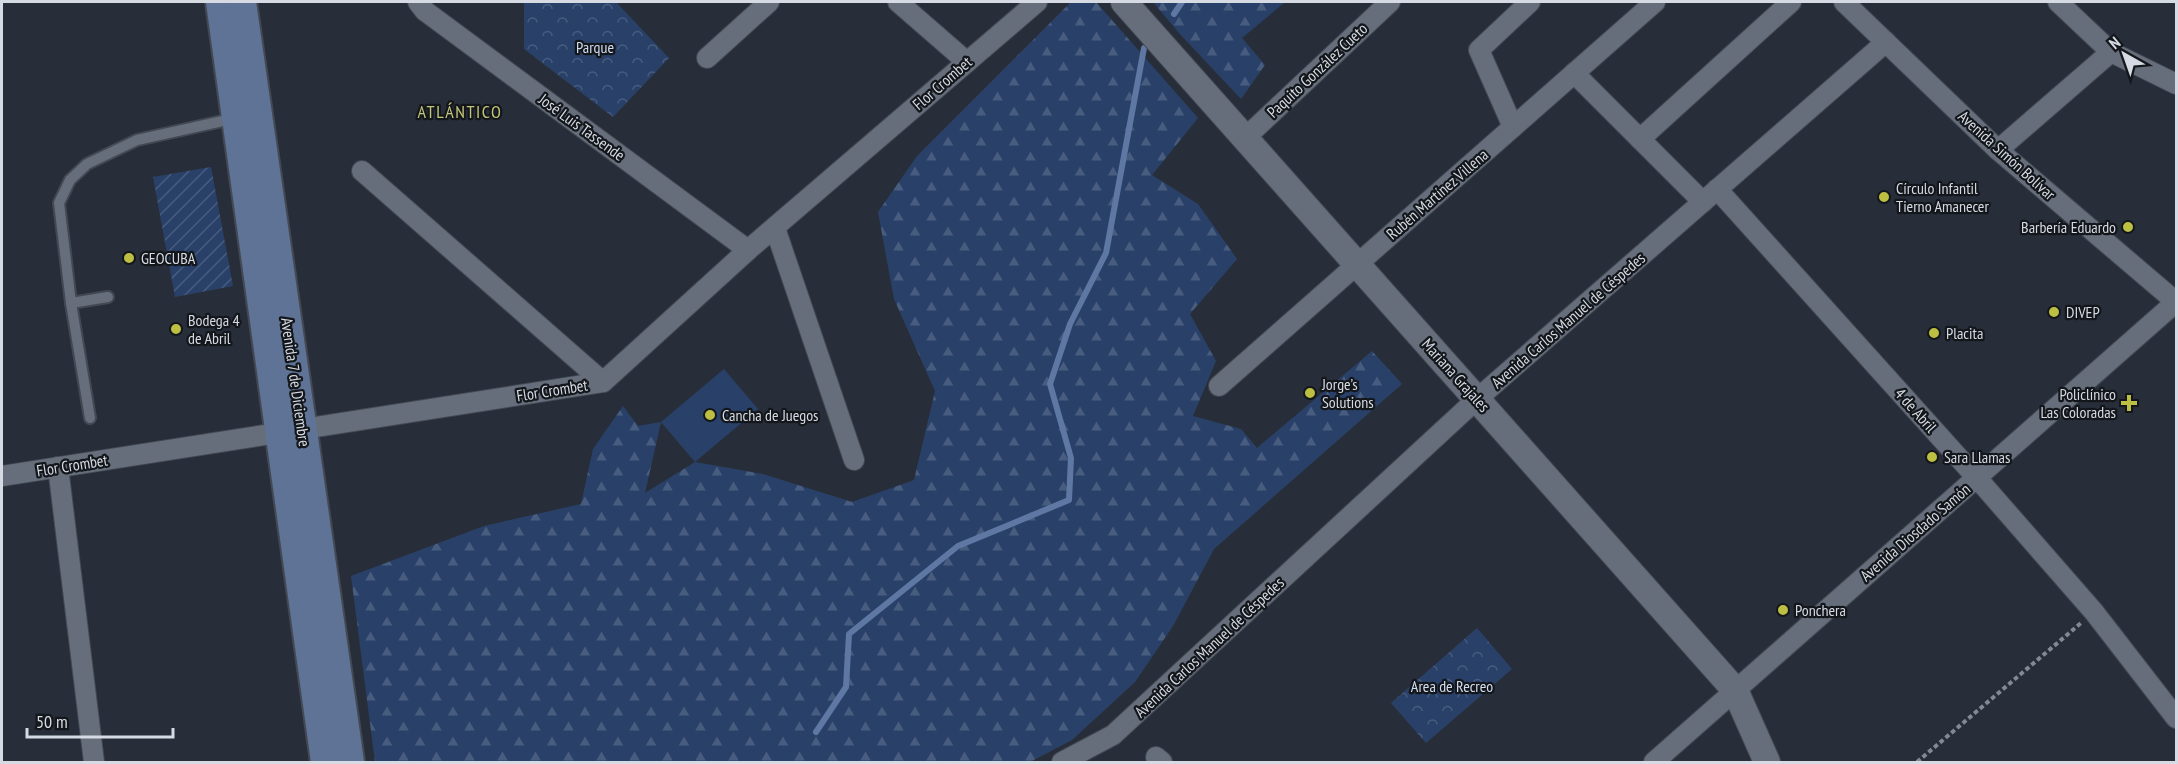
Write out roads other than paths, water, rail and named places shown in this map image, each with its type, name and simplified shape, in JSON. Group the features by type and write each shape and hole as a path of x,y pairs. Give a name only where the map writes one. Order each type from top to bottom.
{"main road":[{"name":"Avenida 7 de Diciembre","path":"220,2 236,118 350,762"},
{"name":"Avenida 7 de Diciembre","path":"242,2 291,431 325,762"}],"street":[{"name":"José Luis Tassende","path":"418,2 425,11 748,250"},
{"path":"707,58 769,2"},
{"path":"898,2 967,62"},
{"name":"Flor Crombet","path":"2,476 603,382 748,250 1037,2"},
{"name":"Mariana Grajales","path":"1124,2 1736,690 1767,762"},
{"name":"Paquito González Cueto","path":"1245,138 1369,11 1390,2"},
{"path":"1513,127 1479,50 1530,2"},
{"name":"Rubén Martínez Villena","path":"1219,386 1655,2"},
{"path":"1640,139 1791,2"},
{"name":"Avenida Simón Bolívar","path":"1844,2 1998,150 2176,302"},
{"path":"2058,2 2111,52 2176,84"},
{"name":"Avenida Carlos Manuel de Céspedes","path":"1062,762 1113,735 1477,399 1886,42"},
{"path":"1998,150 2111,52"},
{"name":"4 de Abril","path":"1574,73 1640,139 1710,195 1977,477 2094,612 2176,718"},
{"path":"362,171 603,382"},
{"path":"775,228 854,460"},
{"name":"Avenida Diosdado Samón","path":"1654,762 2176,302"},
{"path":"58,467 94,762"}],"lane":[{"path":"90,418 71,303 59,203 70,180 87,164 137,140 236,118"},
{"path":"71,303 108,297"}],"waterway":[{"path":"1174,14 1182,2"},
{"path":"816,732 846,687 849,634 958,546 1069,500 1071,458 1050,384 1070,324 1106,253 1144,48"}],"place":[{"name":"Círculo Infantil Tierno Amanecer","path":"1884,197"},
{"name":"Barbería Eduardo","path":"2128,227"},
{"name":"GEOCUBA","path":"129,258"},
{"name":"DIVEP","path":"2054,312"},
{"name":"Bodega 4 de Abril","path":"176,329"},
{"name":"Placita","path":"1934,333"},
{"name":"Jorge’s Solutions","path":"1310,393"},
{"name":"Policlínico Las Coloradas","path":"2129,403"},
{"name":"Cancha de Juegos","path":"710,415"},
{"name":"Sara Llamas","path":"1932,457"},
{"name":"Ponchera","path":"1783,610"}],"district":[{"name":"ATLÁNTICO","path":"460,111"}],"park label":[{"name":"Parque","path":"595,47"},
{"name":"Area de Recreo","path":"1452,686"}]}
